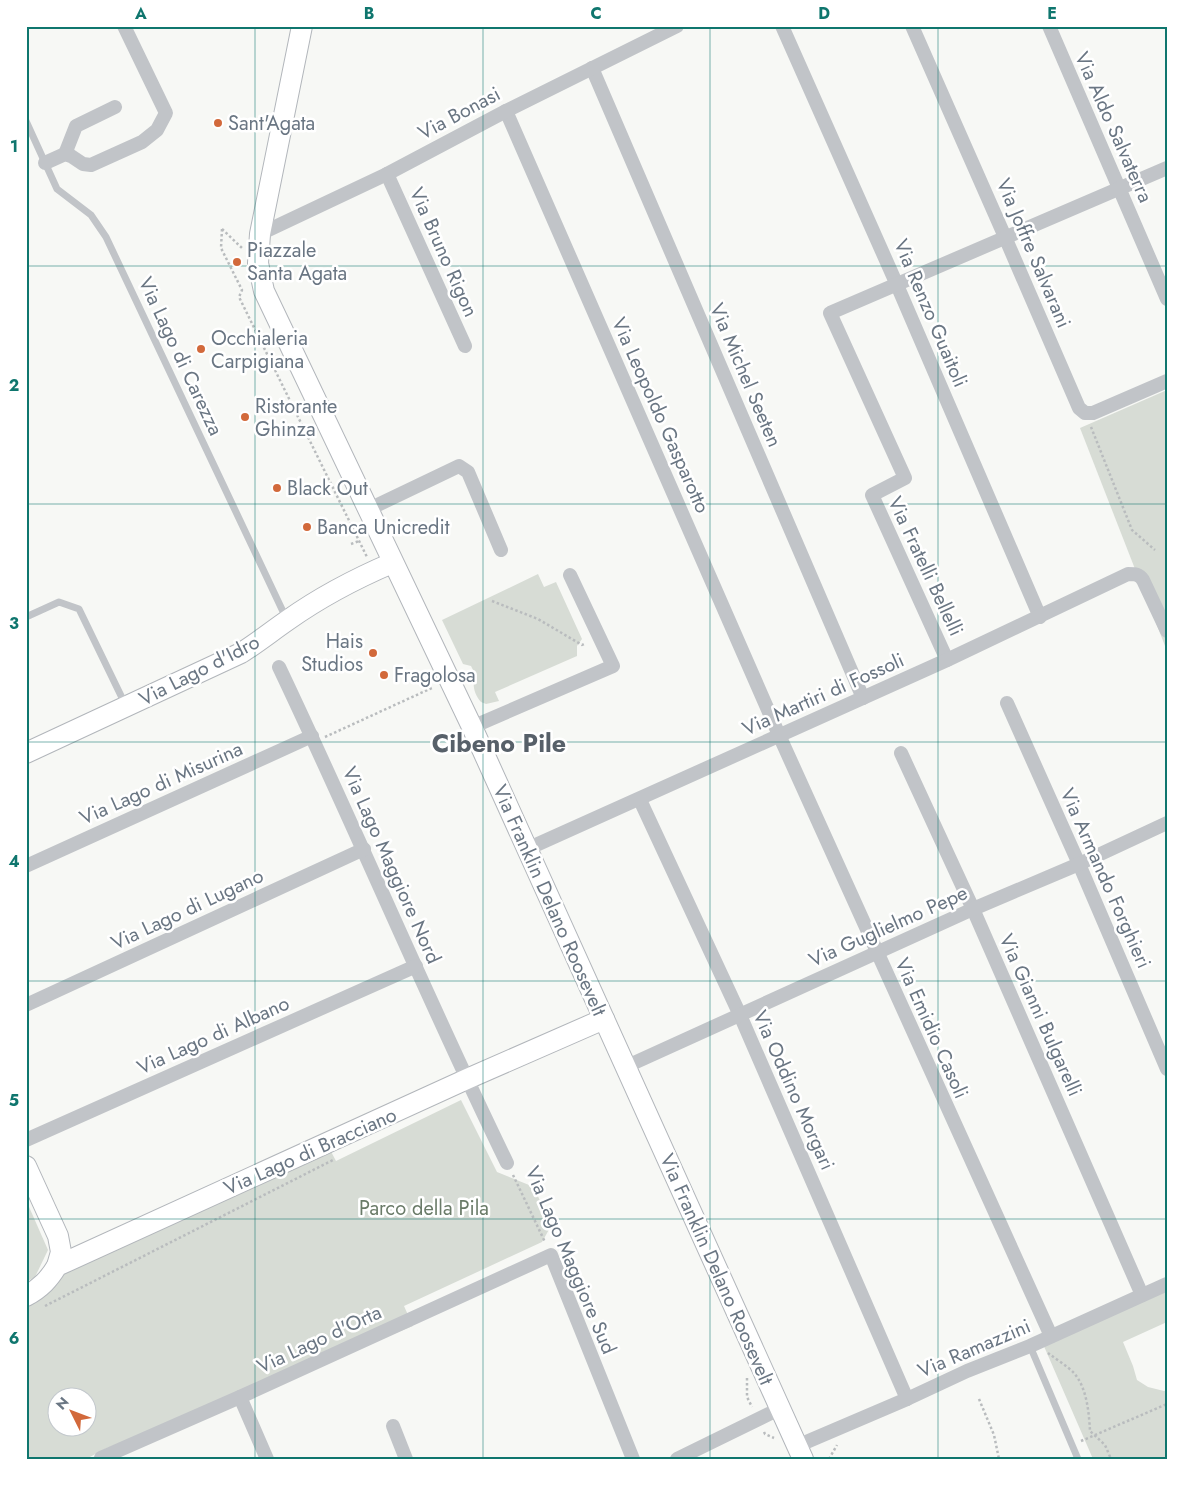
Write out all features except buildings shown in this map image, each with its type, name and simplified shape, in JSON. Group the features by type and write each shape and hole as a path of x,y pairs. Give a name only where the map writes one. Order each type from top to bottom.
{"main road":[{"name":"Via Franklin Delano Roosevelt","path":"302,26 260,234 258,263 264,291 367,510 383,567 472,727 528,849 715,1263 779,1409 793,1449"},
{"name":"Via Lago d'Idro","path":"26,754 240,653 287,620 320,600 383,567"},
{"name":"Via Lago di Bracciano","path":"26,1296 49,1280 57,1266 604,1019"},
{"path":"26,1166 58,1236 61,1252 57,1266"}],"street":[{"path":"45,163 65,154 83,164 91,165 142,142 157,130 166,113 124,26"},
{"name":"Via Bonasi","path":"260,234 387,174 506,111 677,26"},
{"name":"Via Renzo Guaitoli","path":"782,26 898,285 1040,617"},
{"name":"Via Joffre Salvarani","path":"912,26 1006,237 1079,408 1085,413"},
{"name":"Via Aldo Salvaterra","path":"1048,26 1167,299"},
{"name":"Via Michel Seeten","path":"592,68 863,698"},
{"path":"65,154 76,126 115,108"},
{"name":"Via Leopoldo Gasparotto","path":"506,111 779,735"},
{"path":"898,285 1167,168"},
{"name":"Via Bruno Rigon","path":"387,174 465,346"},
{"name":"Via Fratelli Bellelli","path":"898,285 830,313 905,478 872,495 948,660"},
{"path":"1085,413 1093,413 1167,382"},
{"path":"367,510 459,466 468,472 501,550"},
{"name":"Via Martiri di Fossoli","path":"528,849 948,660 1128,574 1140,576 1143,580 1167,631"},
{"path":"472,727 613,666 570,575"},
{"name":"Via Lago Maggiore Nord","path":"280,667 467,1080"},
{"name":"Via Armando Forghieri","path":"1007,703 1167,1068"},
{"name":"Via Emidio Casoli","path":"779,735 876,954 1051,1336"},
{"name":"Via Lago di Misurina","path":"26,866 314,739"},
{"name":"Via Gianni Bulgarelli","path":"901,753 973,909 1142,1295"},
{"name":"Via Oddino Morgari","path":"640,800 740,1015 907,1399"},
{"name":"Via Guglielmo Pepe","path":"625,1066 973,909 1079,864 1167,822"},
{"name":"Via Lago di Lugano","path":"26,1005 364,849"},
{"name":"Via Lago di Albano","path":"26,1140 416,966"},
{"name":"Via Lago Maggiore Sud","path":"467,1080 507,1163"},
{"name":"Via Lago Maggiore Sud","path":"552,1255 633,1459"},
{"name":"Via Lago d'Orta","path":"102,1458 552,1255"},
{"name":"Via Ramazzini","path":"793,1449 1167,1284"},
{"path":"240,1397 267,1459"},
{"path":"677,1459 779,1409"},
{"path":"393,1426 406,1459"}],"lane":[{"name":"Via Lago di Carezza","path":"26,121 57,189 91,215 106,237 287,620"},
{"path":"26,617 59,602 79,609 127,706"},
{"path":"1032,1344 1078,1459"}],"path":[{"path":"258,263 222,229 221,248 242,290 239,297 359,541 383,567"},
{"path":"1085,413 1132,530 1155,550"},
{"path":"351,544 359,541"},
{"path":"492,601 538,619 582,645 599,636"},
{"path":"314,739 436,686"},
{"name":"Via Lago Maggiore Sud","path":"507,1163 552,1255"},
{"path":"1032,1344 1074,1374 1083,1389 1090,1418 1090,1431 1105,1445 1111,1459"},
{"path":"747,1371 747,1397 765,1434 793,1449"},
{"path":"979,1398 994,1435 999,1459"},
{"path":"1072,1445 1167,1404"}],"green space":[{"path":"1167,390 1167,651 1080,428"},
{"path":"538,574 544,587 556,582 582,639 577,646 577,656 495,692 499,701 486,704 481,702 474,689 475,674 471,666 463,664 442,620"},
{"name":"Parco della Pila","path":"461,1100 497,1172 534,1187 551,1226 542,1242 404,1306 413,1326 107,1448 86,1459 26,1459 26,1289 327,1144 336,1161"},
{"path":"26,1200 48,1250 35,1277 26,1282"},
{"path":"1167,1290 1167,1322 1123,1342 1137,1380 1148,1387 1167,1390 1167,1459 1093,1459 1043,1344"}],"place":[{"name":"Sant'Agata","path":"218,123"},
{"name":"Piazzale Santa Agata","path":"237,262"},
{"name":"Occhialeria Carpigiana","path":"201,349"},
{"name":"Ristorante Ghinza","path":"245,417"},
{"name":"Black Out","path":"277,488"},
{"name":"Banca Unicredit","path":"307,527"},
{"name":"Hais Studios","path":"373,653"},
{"name":"Fragolosa","path":"384,675"}],"district":[{"name":"Cibeno Pile","path":"499,743"}]}
